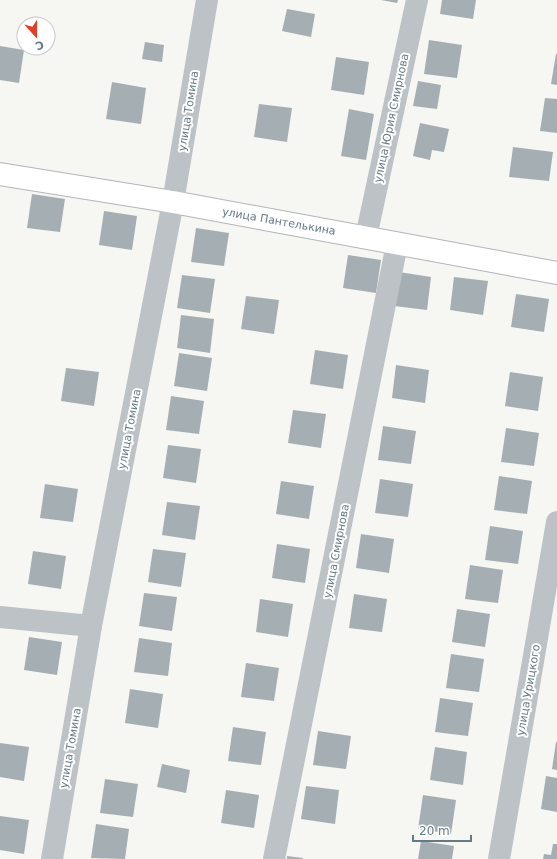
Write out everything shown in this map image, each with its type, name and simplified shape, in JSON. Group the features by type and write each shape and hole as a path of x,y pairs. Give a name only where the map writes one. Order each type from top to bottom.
{"main road":[{"name":"улица Пантелькина","path":"0,174 173,202 557,273"}],"street":[{"name":"улица Томина","path":"52,859 91,626 173,202 207,0"},
{"name":"улица Юрия Смирнова","path":"366,237 417,0"},
{"name":"улица Смирнова","path":"274,859 397,244"},
{"name":"улица Урицкого","path":"499,859 557,522"},
{"path":"0,617 91,626"}],"building":[{"path":"381,0 398,0 397,3"},
{"path":"442,0 476,0 473,19 440,14"},
{"path":"287,9 315,14 311,37 282,31"},
{"path":"429,40 462,45 457,78 424,74"},
{"path":"145,42 164,45 162,62 142,59"},
{"path":"0,46 16,49 16,56 23,56 19,83 0,80"},
{"path":"557,54 557,85 551,84"},
{"path":"336,57 369,62 364,95 331,90"},
{"path":"418,81 441,85 437,109 413,106"},
{"path":"112,82 146,88 141,124 106,119"},
{"path":"545,98 557,99 557,133 540,131"},
{"path":"259,104 292,108 287,142 254,137"},
{"path":"349,109 374,114 366,160 341,156"},
{"path":"420,123 449,129 444,152 432,150 430,160 413,156"},
{"path":"513,147 553,152 549,181 509,177"},
{"path":"32,194 65,199 60,232 27,228"},
{"path":"104,211 137,216 132,250 99,245"},
{"path":"196,228 229,233 224,266 191,262"},
{"path":"348,255 381,260 376,293 343,288"},
{"path":"399,272 431,277 427,310 394,306"},
{"path":"182,275 215,279 210,313 177,308"},
{"path":"454,277 488,281 483,315 450,310"},
{"path":"516,294 549,299 544,332 511,327"},
{"path":"246,296 279,300 274,334 241,329"},
{"path":"181,315 214,319 210,353 177,348"},
{"path":"315,350 348,355 343,389 310,384"},
{"path":"179,353 212,358 207,391 174,386"},
{"path":"396,365 429,370 425,403 392,398"},
{"path":"66,368 99,372 94,406 61,401"},
{"path":"510,372 543,377 538,411 505,406"},
{"path":"171,396 204,401 199,434 166,430"},
{"path":"293,410 326,414 321,448 288,443"},
{"path":"383,426 416,431 411,464 378,460"},
{"path":"506,428 539,433 534,466 501,462"},
{"path":"168,445 201,449 196,483 163,478"},
{"path":"499,476 532,481 527,514 494,510"},
{"path":"380,479 413,484 408,517 375,513"},
{"path":"281,481 314,486 309,519 276,514"},
{"path":"45,484 78,489 73,522 40,518"},
{"path":"167,502 200,506 195,540 162,535"},
{"path":"490,526 523,531 518,564 485,560"},
{"path":"361,534 394,539 389,573 356,568"},
{"path":"277,544 310,549 305,583 272,578"},
{"path":"153,549 186,553 181,587 148,582"},
{"path":"33,551 66,556 61,589 28,584"},
{"path":"470,565 503,570 498,603 465,599"},
{"path":"144,593 177,597 172,631 139,626"},
{"path":"354,594 387,599 382,632 349,628"},
{"path":"260,599 293,604 288,637 256,632"},
{"path":"457,609 490,614 485,647 452,642"},
{"path":"29,637 62,642 57,675 24,670"},
{"path":"139,638 172,643 168,676 134,672"},
{"path":"451,654 484,659 479,692 446,688"},
{"path":"246,663 279,668 274,701 241,697"},
{"path":"130,689 163,694 158,728 125,723"},
{"path":"440,698 473,703 468,736 435,732"},
{"path":"233,727 266,732 261,765 228,761"},
{"path":"318,731 351,736 346,769 313,765"},
{"path":"557,742 557,770 552,769"},
{"path":"0,743 29,747 24,781 0,777"},
{"path":"435,747 467,752 463,785 430,780"},
{"path":"162,764 190,770 186,793 157,787"},
{"path":"546,776 557,778 557,812 541,809"},
{"path":"105,779 138,784 133,817 100,813"},
{"path":"306,786 339,790 335,824 301,819"},
{"path":"226,790 259,795 254,828 221,823"},
{"path":"423,795 456,800 451,834 418,829"},
{"path":"0,816 29,820 24,854 0,850"},
{"path":"96,824 129,829 125,859 91,858"},
{"path":"421,841 454,846 452,859 418,859"},
{"path":"553,844 557,844 557,859 543,859 544,854 551,855"},
{"path":"287,856 303,858 303,859 287,859"}]}
